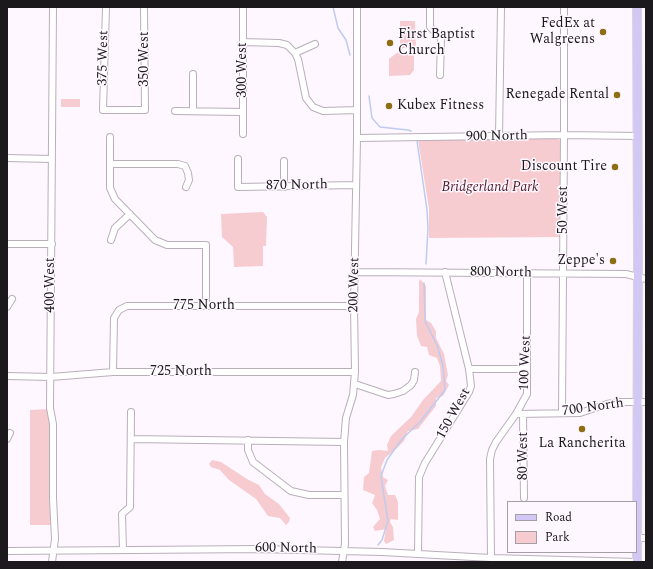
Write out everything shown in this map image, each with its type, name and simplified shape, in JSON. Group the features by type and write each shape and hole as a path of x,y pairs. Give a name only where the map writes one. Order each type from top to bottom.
{"main road":[{"path":"637,7 638,136 642,279 642,402 637,562"}],"street":[{"name":"400 West","path":"52,562 55,540 53,498 53,424 50,408 53,7"},
{"name":"375 West","path":"106,7 103,110 145,110"},
{"name":"350 West","path":"144,7 145,110"},
{"name":"300 West","path":"243,7 244,134"},
{"name":"200 West","path":"342,562 344,551 344,442 346,418 355,384 354,306 356,272 357,7"},
{"path":"430,7 430,27 441,38 440,75"},
{"path":"499,137 501,7"},
{"name":"50 West","path":"562,413 564,7"},
{"path":"243,42 280,43 287,45 295,53 298,59 306,98 313,107 323,111 357,110"},
{"path":"295,53 315,44"},
{"path":"193,74 193,111"},
{"path":"175,111 243,112"},
{"name":"900 North","path":"357,138 564,135 638,136"},
{"path":"110,137 110,188 112,194 155,240 167,245 206,245 206,306"},
{"path":"7,158 52,159"},
{"name":"870 North","path":"238,159 238,187 356,185"},
{"path":"284,161 284,187"},
{"path":"110,164 178,164 185,166 189,180 186,187"},
{"path":"111,240 115,228 130,214"},
{"path":"7,244 52,244"},
{"name":"800 North","path":"356,272 626,274 642,279"},
{"name":"150 West","path":"418,554 419,476 423,466 469,392 471,379 445,272"},
{"name":"100 West","path":"491,560 490,459 496,442 516,414 527,394 527,273"},
{"path":"7,306 12,299"},
{"name":"775 North","path":"113,372 114,318 119,310 127,306 354,306"},
{"path":"469,369 526,369"},
{"name":"725 North","path":"7,376 51,377 113,372 355,372"},
{"path":"355,384 388,395 394,394 403,391 411,385 414,380 415,372"},
{"name":"700 North","path":"516,414 580,413 618,402 642,402"},
{"path":"123,550 122,514 130,507 131,412"},
{"name":"80 West","path":"523,414 524,498"},
{"path":"131,439 344,442"},
{"path":"248,440 248,450 253,462 291,491 308,495 344,495"},
{"path":"637,538 646,538"},
{"name":"600 North","path":"7,551 259,549 418,554 491,560 637,562"}],"green space":[{"path":"400,21 415,21 416,48 400,48"},
{"path":"398,52 414,52 414,70 410,75 389,76 389,59"},
{"path":"61,99 80,99 80,107 61,107"},
{"name":"Bridgerland Park","path":"555,138 560,140 562,143 562,237 429,238 429,209 418,140"},
{"path":"263,212 267,217 266,246 263,246 263,266 234,267 233,247 222,237 221,214"},
{"path":"420,279 426,286 426,320 431,323 436,331 436,338 444,354 448,375 446,381 449,385 443,396 436,398 436,406 418,429 408,431 404,441 385,458 381,467 383,477 388,480 385,486 388,495 395,495 398,502 398,520 391,519 390,522 393,527 394,540 386,544 384,541 386,529 375,531 373,527 380,519 377,510 372,503 375,495 363,490 364,477 369,473 372,451 388,451 387,445 391,436 411,417 423,400 441,381 440,366 437,358 429,355 427,347 421,346 417,336 416,319 419,312"},
{"path":"49,409 51,525 30,525 30,410"},
{"path":"212,460 221,462 259,485 265,494 279,504 290,518 289,522 286,525 280,518 268,516 256,499 229,480 220,470 211,467 209,464"}],"waterway":[{"path":"333,7 338,28 346,40 350,55"},
{"path":"369,96 372,118 380,127 411,131"},
{"path":"417,141 427,210 428,228 426,264"},
{"path":"378,545 382,540 388,521 381,476 387,460 402,439 420,422 445,390 443,366 437,345 425,321 424,283"}],"place":[{"name":"FedEx at Walgreens","path":"603,32"},
{"name":"First Baptist Church","path":"390,43"},
{"name":"Renegade Rental","path":"617,95"},
{"name":"Kubex Fitness","path":"389,106"},
{"name":"Discount Tire","path":"615,167"},
{"name":"Zeppe's","path":"613,261"},
{"name":"La Rancherita","path":"582,429"}]}
